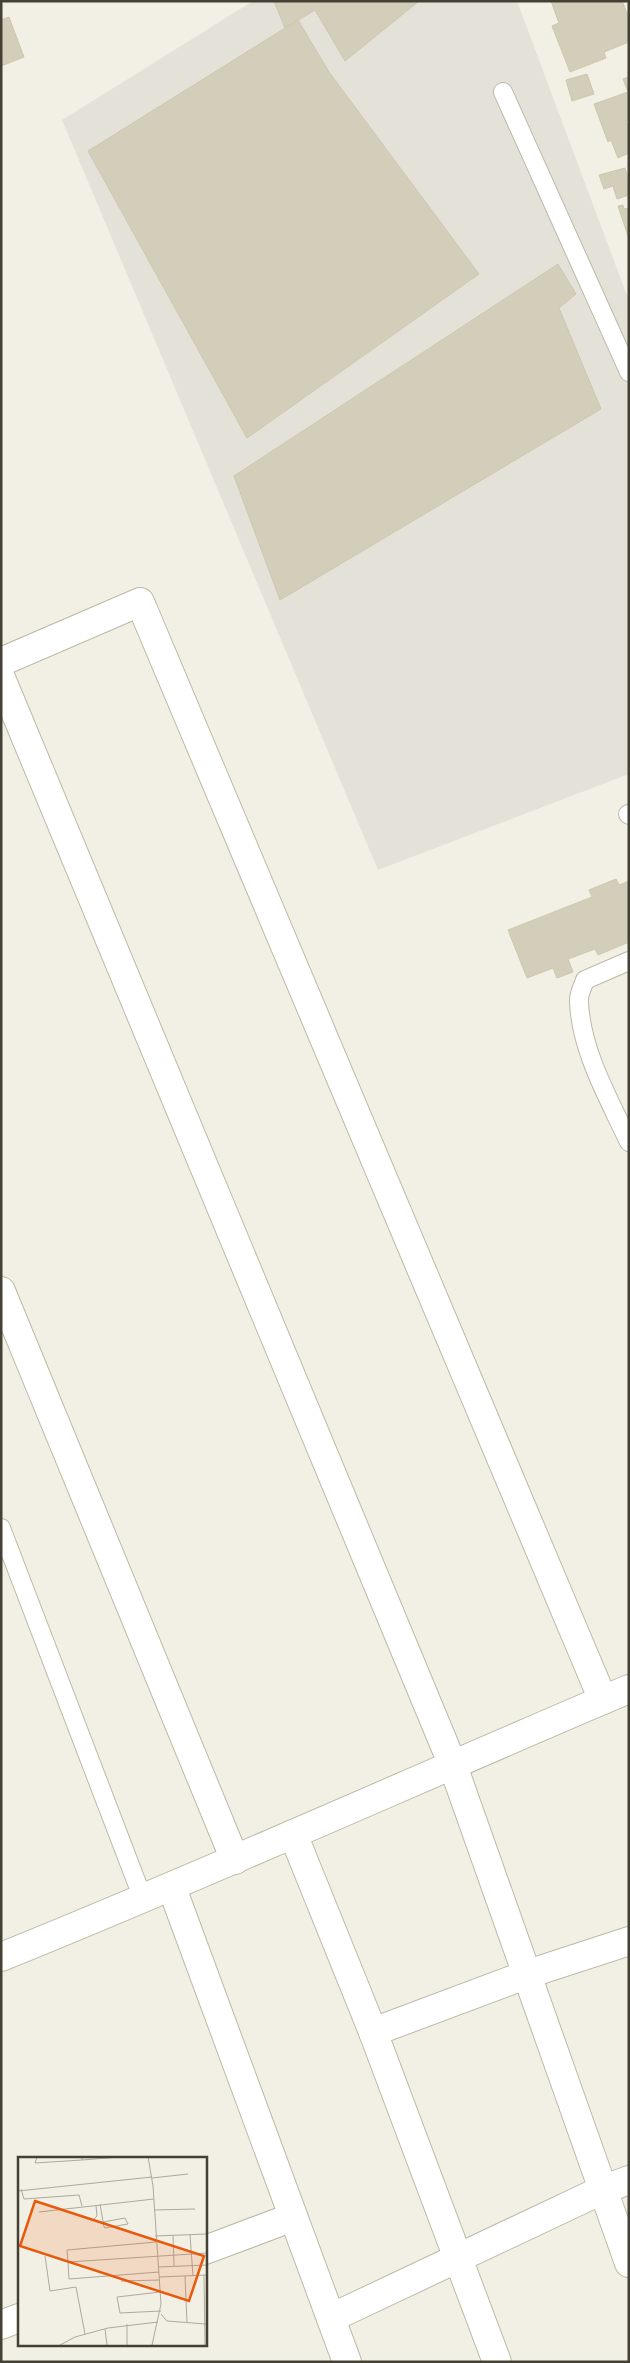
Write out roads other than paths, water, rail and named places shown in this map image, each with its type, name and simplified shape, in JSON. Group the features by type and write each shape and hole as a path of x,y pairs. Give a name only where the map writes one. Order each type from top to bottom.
{"street":[{"path":"1,662 140,602 603,1700"},
{"path":"1,678 452,1763 629,2263"},
{"path":"1,1291 235,1860"},
{"path":"1,1956 172,1888 452,1763 629,1689"},
{"path":"293,1834 372,2032 497,2362"},
{"path":"172,1888 347,2362"},
{"path":"372,2032 528,1974 629,1941"},
{"path":"331,2318 602,2190 629,2180"},
{"path":"206,2250 293,2217"},
{"path":"1,2325 18,2318"}],"lane":[{"path":"503,92 629,372"},
{"path":"629,962 586,980 578,1000 586,1041 601,1082 629,1142"},
{"path":"1,1528 143,1899"}]}
